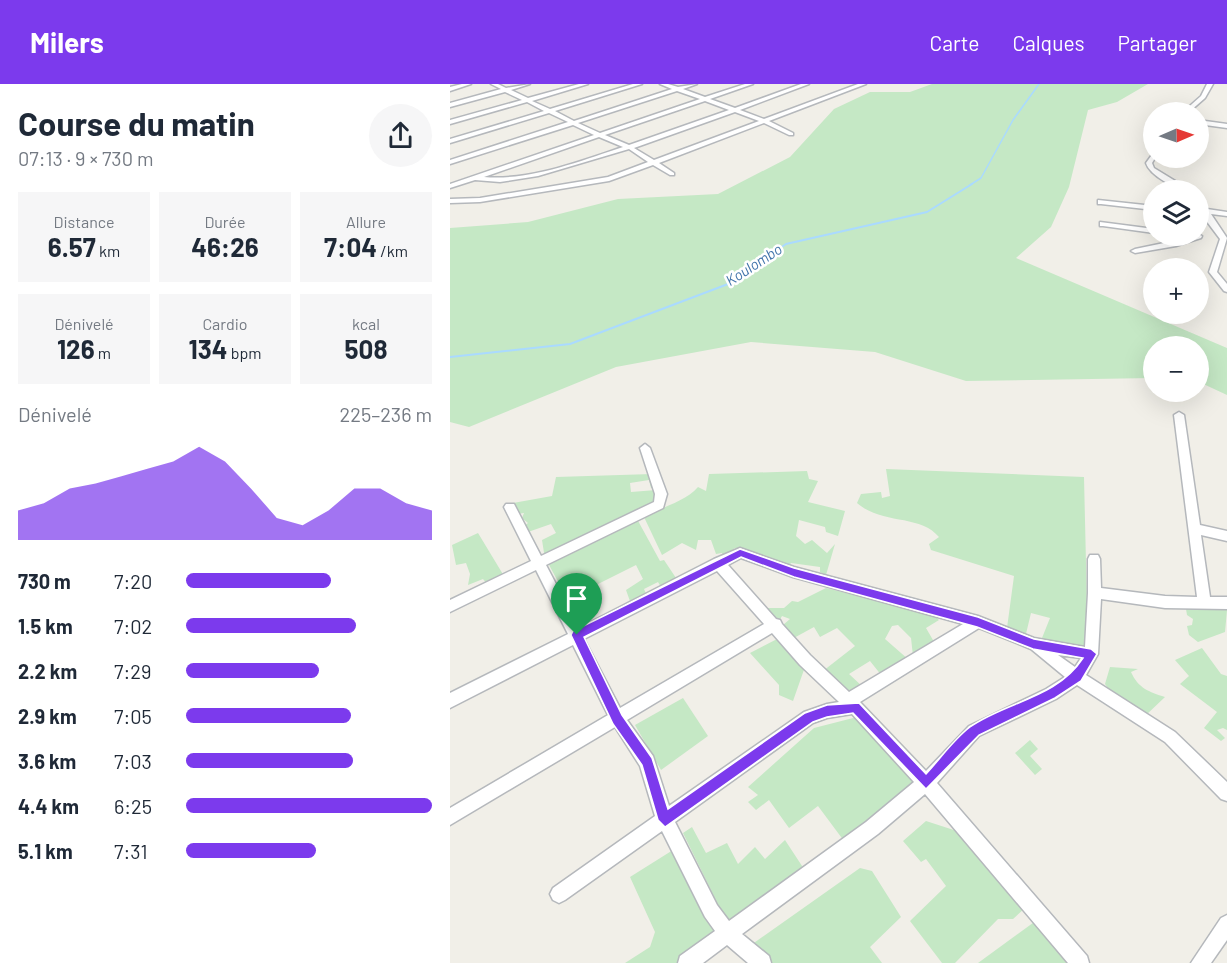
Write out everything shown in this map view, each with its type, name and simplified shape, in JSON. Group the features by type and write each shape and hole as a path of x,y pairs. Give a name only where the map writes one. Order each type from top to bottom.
{"street":[{"path":"450,89 468,84"},
{"path":"494,84 599,135 629,147 655,161 672,174"},
{"path":"450,105 526,84"},
{"path":"450,122 585,84"},
{"path":"450,141 639,84"},
{"path":"663,84 764,121 791,134"},
{"path":"450,162 694,84"},
{"path":"450,186 750,84"},
{"path":"477,178 495,182 537,175 629,147 806,84"},
{"path":"836,84 851,88"},
{"path":"450,201 480,200 514,192 593,183 863,84"},
{"path":"1197,102 1210,84"},
{"path":"1209,124 1227,126"},
{"path":"1150,168 1169,180"},
{"path":"1101,202 1143,207"},
{"path":"1209,212 1227,214"},
{"path":"1209,219 1224,239 1213,272 1227,289"},
{"path":"1103,224 1143,229"},
{"path":"1209,229 1215,225"},
{"path":"1135,251 1164,246"},
{"path":"1179,415 1204,602"},
{"path":"450,606 659,505 661,494 645,448"},
{"path":"510,507 618,719 647,762 665,820 711,912 727,933 762,963"},
{"path":"1194,529 1227,536"},
{"path":"450,701 718,563 743,553 794,572 978,622 1033,644 1091,654"},
{"path":"687,963 872,828 926,783 974,731 1051,694 1077,677 1091,654 1095,593 1094,559"},
{"path":"718,563 806,660 852,704 926,783 1080,963"},
{"path":"1095,593 1165,602 1227,603"},
{"path":"559,894 809,717 852,704 978,622"},
{"path":"450,817 775,624"},
{"path":"1033,644 1077,677 1170,737 1227,794"},
{"path":"1200,963 1227,924"}],"green space":[{"path":"932,84 1148,84 1117,102 1088,110 1069,187 1051,227 1016,258 1143,312 1143,324 1171,324 1199,336 1143,336 1143,378 966,381 875,352 751,342 616,367 469,427 450,422 450,228 528,222 618,199 718,194 790,157 834,109 870,92 910,92"},
{"path":"1209,340 1227,348 1227,395 1209,387"},
{"path":"886,469 1084,477 1088,650 1040,643 1050,618 1031,613 1025,638 1007,628 1014,576 931,550 929,544 939,537 931,530 922,525 867,510 857,503 861,494 881,492 882,498 890,496"},
{"path":"807,471 809,479 818,481 808,502 845,511 838,536 826,532 825,527 799,520 796,536 805,544 812,540 827,553 835,544 826,575 820,572 820,567 791,563 788,568 735,548 723,557 722,553 716,554 711,540 698,540 696,550 682,543 662,555 644,517 680,500 698,487 706,491 709,474"},
{"path":"652,474 657,488 651,488 649,480 630,483 631,492 656,490 656,505 545,559 542,540 556,533 551,524 528,532 524,526 528,523 522,518 524,513 517,514 513,503 552,496 556,477"},
{"path":"637,519 660,561 664,560 676,578 662,589 658,582 644,589 647,596 631,604 626,590 643,579 636,565 584,591 562,589 548,563"},
{"path":"478,533 504,576 488,585 483,579 468,585 470,574 466,563 456,565 452,545"},
{"path":"826,588 934,615 939,620 926,628 937,647 913,656 911,638 898,625 892,626 885,639 909,660 882,676 870,661 849,674 864,688 849,695 823,671 855,646 837,628 820,637 814,627 792,639 783,625 790,619 782,616 778,623 764,608 784,608 792,601 798,602"},
{"path":"1186,609 1227,610 1225,632 1198,642 1189,635 1187,626 1192,625 1193,619 1187,615"},
{"path":"781,637 806,664 793,701 779,695 779,685 750,653"},
{"path":"1202,648 1221,674 1227,676 1227,730 1223,728 1217,730 1225,738 1221,741 1204,728 1217,712 1180,684 1189,676 1175,660"},
{"path":"1110,667 1138,669 1131,672 1137,682 1149,691 1165,697 1145,716 1115,698 1105,684"},
{"path":"683,698 708,736 661,770 635,725"},
{"path":"857,717 916,782 844,841 818,806 789,828 769,800 756,810 748,802 758,795 748,787 814,728"},
{"path":"1030,740 1038,749 1030,756 1042,769 1035,775 1015,753"},
{"path":"926,821 963,833 1026,907 1013,919 998,919 955,963 942,963 910,921 946,886 926,859 921,862 903,841"},
{"path":"692,827 706,853 727,843 738,864 755,847 765,859 785,840 804,869 728,925 683,833"},
{"path":"673,850 718,933 680,963 625,963 650,947 655,932 630,877"},
{"path":"860,868 872,871 901,917 870,947 882,963 766,963 751,945"},
{"path":"1037,920 1072,963 978,963"}],"waterway":[{"name":"Koulombo","path":"970,185 981,178 1013,120 1039,84"},
{"name":"Koulombo","path":"450,357 570,344 728,284 786,244 927,212 972,184"}],"route":[{"path":"743,553 794,572 823,578 978,622 1033,644 1091,654 1077,677 1051,694 974,731 926,783 855,707 827,711 809,717 665,820 647,762 618,719 577,635 736,554 743,553"}]}
